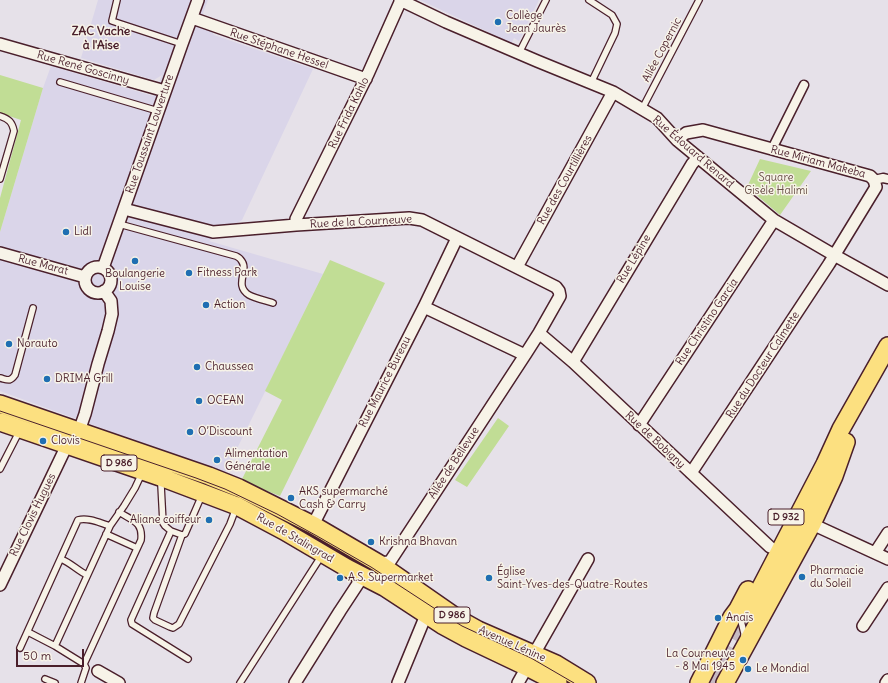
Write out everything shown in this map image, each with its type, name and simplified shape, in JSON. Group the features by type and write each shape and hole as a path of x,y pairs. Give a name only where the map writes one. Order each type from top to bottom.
{"main road":[{"name":"D 932","path":"725,683 812,524 834,476 844,436 888,346"},
{"name":"D 932","path":"699,683 732,617 746,613 825,464 888,368"},
{"name":"Rue de Stalingrad","path":"0,404 209,476 239,488 313,525 378,562"},
{"name":"Rue de Stalingrad","path":"0,422 163,478 237,506 362,576"},
{"name":"D 932","path":"746,613 770,547 817,462 844,436"},
{"path":"362,576 378,562"},
{"name":"Avenue Lénine","path":"378,562 460,620 530,661 558,683"},
{"name":"Avenue Lénine","path":"362,576 384,586 442,625 466,638 530,661 556,664 587,683"}],"street":[{"name":"Rue Toussaint Louverture","path":"103,268 198,0"},
{"name":"Rue Édouard Renard","path":"401,0 446,22 613,92 657,118 677,140 774,220 834,256 888,285"},
{"name":"Rue Frida Kahlo","path":"296,225 296,219 366,79 401,0"},
{"name":"Rue Stéphane Hessel","path":"192,18 366,79"},
{"name":"Rue René Goscinny","path":"0,44 165,91"},
{"path":"772,149 804,85"},
{"name":"Rue des Courtillières","path":"517,267 613,92"},
{"name":"Rue Miriam Makeba","path":"677,140 686,133 703,130 870,176 874,180 876,187 834,256"},
{"name":"Rue Lépine","path":"573,362 692,164 698,157"},
{"path":"874,180 883,178 888,179"},
{"name":"Rue de la Courneuve","path":"124,209 213,232 409,218 422,220 556,287 560,296 525,355"},
{"name":"Rue Christino Garcia","path":"639,425 774,220"},
{"name":"Rue Maurice Bureau","path":"313,525 424,307 457,238"},
{"name":"Rue Marat","path":"0,253 85,277"},
{"name":"Rue du Docteur Calmette","path":"691,474 834,256"},
{"path":"98,267 103,268 109,273 110,277 107,289 100,293 91,291 86,285 85,277 87,273 98,267"},
{"path":"79,431 112,314 111,301 104,291"},
{"path":"424,307 525,355"},
{"name":"Rue de Bobigny","path":"539,333 573,362 770,547"},
{"name":"Allée de Bellevue","path":"378,562 389,562 525,355"},
{"name":"Rue Clovis Hugues","path":"0,585 67,445"},
{"path":"812,524 888,559"},
{"path":"875,553 888,534"},
{"path":"518,683 588,559"},
{"path":"295,683 362,576"},
{"path":"863,626 888,588"},
{"path":"398,683 426,614"},
{"path":"98,671 119,683"}],"lane":[{"path":"117,0 112,21 182,44"},
{"path":"519,53 546,0"},
{"path":"589,0 612,15 617,24 591,83"},
{"name":"Allée Copernic","path":"642,109 699,0"},
{"path":"60,82 158,111"},
{"path":"0,116 10,121 14,131 0,179"},
{"path":"119,224 236,256 242,261 244,267 241,284 243,288 249,295 273,303"},
{"path":"0,378 10,380 15,375 33,308"},
{"path":"0,469 20,430"},
{"path":"55,646 110,526 135,488 143,471"},
{"path":"163,478 160,485 163,523 171,531 182,535"},
{"path":"204,493 185,534 182,535 154,613 155,620 170,627 175,627 178,624 230,524 237,506"},
{"path":"81,683 86,668 84,664 141,540 142,532 139,525 119,512"},
{"path":"20,648 78,520 87,520 110,526"},
{"path":"171,531 131,620 132,624 188,659"},
{"path":"106,534 137,548"},
{"path":"240,683 323,554"},
{"path":"61,559 67,561 87,575"},
{"path":"720,683 744,640 746,613"},
{"path":"28,632 55,646 84,664"},
{"path":"45,679 55,683"}],"shaded area":[{"path":"98,0 208,0 202,16 214,35 313,69 242,220 209,241 323,274 225,473 0,391 0,232 51,66 153,96 162,75 154,80 81,58"},
{"name":"Collège Jean Jaurès","path":"420,0 539,0 519,41 514,38 511,44"}],"green space":[{"path":"0,75 43,88 0,232 0,198 21,120 0,113"},
{"name":"Square Gisèle Halimi","path":"760,159 811,171 780,215 747,187"},
{"path":"330,260 385,283 280,496 241,481 282,400 265,391"},
{"path":"498,418 509,426 467,487 455,480"}],"tunnel":[{"path":"709,683 748,612"}],"tram line":[{"path":"0,411 225,489 277,514 371,567 462,626 531,658 574,683"}],"place":[{"name":"Collège Jean Jaurès","path":"498,22"},
{"name":"Lidl","path":"66,232"},
{"name":"Boulangerie Louise","path":"135,261"},
{"name":"Fitness Park","path":"189,273"},
{"name":"Action","path":"206,305"},
{"name":"Norauto","path":"9,344"},
{"name":"Chaussea","path":"197,367"},
{"name":"DRIMA Grill","path":"47,379"},
{"name":"OCEAN","path":"199,401"},
{"name":"O’Discount","path":"190,432"},
{"name":"Clovis","path":"43,441"},
{"name":"Alimentation Générale","path":"217,460"},
{"name":"AKS supermarché Cash & Carry","path":"291,498"},
{"name":"Aliane coiffeur","path":"209,520"},
{"name":"Krishna Bhavan","path":"371,542"},
{"name":"Pharmacie du Soleil","path":"802,577"},
{"name":"A.S. Supermarket","path":"340,578"},
{"name":"Église Saint-Yves-des-Quatre-Routes","path":"489,578"},
{"name":"Anaïs","path":"718,618"},
{"name":"La Courneuve - 8 Mai 1945","path":"743,660"},
{"name":"Le Mondial","path":"748,669"}],"district":[{"name":"ZAC Vache à l'Aise","path":"101,39"}]}
